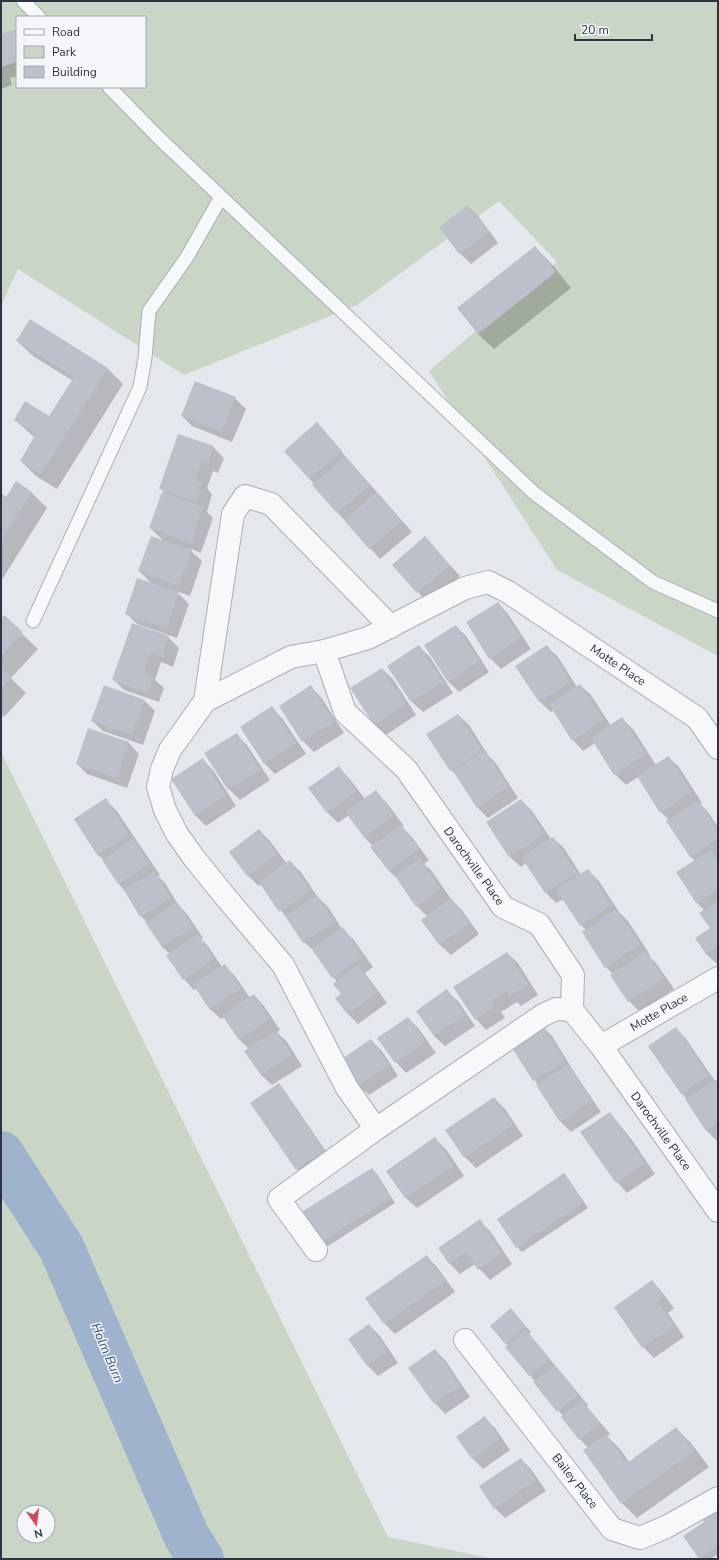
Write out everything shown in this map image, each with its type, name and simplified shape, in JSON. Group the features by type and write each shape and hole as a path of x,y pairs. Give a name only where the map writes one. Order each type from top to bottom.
{"street":[{"path":"376,1129 347,1088 283,965 194,858 177,834 165,810 158,787 162,769 170,750 205,701 233,514 245,496 271,504 391,627"},
{"name":"Motte Place","path":"205,701 292,657 324,651 368,638 465,588 488,582 508,592 697,718 718,748"},
{"name":"Darochville Place","path":"324,651 345,712 406,769 503,908 539,924 573,975 572,1010 601,1046 718,1211"},
{"name":"Motte Place","path":"601,1046 718,978"},
{"path":"316,1250 279,1199 376,1129 542,1015 556,1009 572,1010"},
{"name":"Bailey Place","path":"465,1340 612,1529 640,1538 666,1527 718,1498"}],"lane":[{"path":"23,1 38,16"},
{"path":"110,88 161,140 534,493 652,582 718,611"},
{"path":"33,621 140,387 145,358 149,311 187,258 222,197"}],"green space":[{"path":"1,1 718,1 718,656 557,570 429,371 557,262 499,201 357,305 184,375 18,269 1,306"},
{"path":"1,752 388,1537 494,1559 1,1559"}],"building":[{"path":"16,29 16,62 1,67 1,34"},
{"path":"468,205 489,232 459,254 439,227"},
{"path":"535,246 556,272 478,334 457,308"},
{"path":"30,319 108,368 41,474 20,461 36,434 14,420 25,401 49,416 74,377 16,341"},
{"path":"195,381 236,397 221,432 181,416"},
{"path":"317,422 342,451 309,479 284,451"},
{"path":"178,434 214,446 208,463 202,461 196,480 202,482 196,502 159,489"},
{"path":"345,456 370,485 337,513 312,485"},
{"path":"16,481 32,492 1,541 1,493 6,497"},
{"path":"162,492 203,507 191,543 149,528"},
{"path":"377,492 402,521 369,549 344,520"},
{"path":"151,536 192,550 179,586 138,571"},
{"path":"425,536 450,565 417,593 392,565"},
{"path":"137,578 179,592 166,628 125,614"},
{"path":"498,602 521,638 489,659 466,622"},
{"path":"4,615 23,632 1,657 1,619"},
{"path":"132,623 169,636 162,657 151,652 144,673 154,677 148,693 112,680"},
{"path":"456,625 480,661 448,682 424,645"},
{"path":"419,645 443,682 411,702 387,666"},
{"path":"547,645 571,682 539,702 515,666"},
{"path":"1,668 11,677 1,688"},
{"path":"382,668 406,704 374,725 350,688"},
{"path":"580,684 604,720 572,741 549,704"},
{"path":"104,685 145,700 132,735 91,721"},
{"path":"311,685 334,722 302,742 279,706"},
{"path":"272,706 296,743 264,764 240,727"},
{"path":"458,714 482,750 450,771 426,734"},
{"path":"622,717 646,754 614,775 591,738"},
{"path":"88,728 129,742 117,778 76,764"},
{"path":"237,733 260,770 228,790 204,753"},
{"path":"485,750 508,787 477,808 453,771"},
{"path":"669,756 692,792 660,813 637,776"},
{"path":"203,758 226,795 195,816 171,779"},
{"path":"339,766 357,791 327,813 308,788"},
{"path":"376,790 394,815 364,837 345,812"},
{"path":"106,798 129,835 97,855 74,819"},
{"path":"521,799 545,834 509,857 486,822"},
{"path":"698,800 718,831 718,839 690,857 666,821"},
{"path":"401,825 419,849 389,871 370,847"},
{"path":"259,829 277,854 247,876 229,852"},
{"path":"553,837 577,873 545,893 521,857"},
{"path":"133,839 150,864 118,884 102,860"},
{"path":"711,850 718,861 718,889 696,903 676,872"},
{"path":"420,858 441,889 416,907 395,876"},
{"path":"290,860 311,891 279,912 259,882"},
{"path":"588,869 612,905 580,926 556,889"},
{"path":"154,871 171,898 140,917 124,890"},
{"path":"317,895 335,922 303,943 285,916"},
{"path":"451,898 470,923 439,945 421,920"},
{"path":"718,901 718,946 706,954 695,938 710,928 699,913"},
{"path":"177,902 193,927 162,947 145,922"},
{"path":"617,909 640,944 605,968 582,932"},
{"path":"343,927 363,956 332,978 311,948"},
{"path":"198,934 214,959 183,980 166,955"},
{"path":"646,951 664,978 628,1002 610,975"},
{"path":"507,952 528,984 509,996 507,991 498,996 491,1001 495,1007 475,1020 453,987"},
{"path":"225,964 241,989 209,1009 193,984"},
{"path":"358,965 378,992 347,1014 335,998 341,994 333,984"},
{"path":"447,989 465,1015 434,1036 416,1011"},
{"path":"254,994 270,1019 239,1040 222,1015"},
{"path":"408,1017 426,1042 395,1063 377,1038"},
{"path":"542,1024 565,1061 533,1081 510,1045"},
{"path":"676,1027 709,1075 681,1094 648,1046"},
{"path":"276,1030 292,1055 261,1075 244,1051"},
{"path":"371,1039 389,1065 358,1086 340,1060"},
{"path":"568,1064 592,1101 560,1122 536,1085"},
{"path":"717,1079 718,1123 706,1131 685,1099"},
{"path":"279,1083 325,1150 296,1170 250,1103"},
{"path":"494,1097 513,1125 464,1158 445,1130"},
{"path":"610,1112 645,1163 616,1183 580,1132"},
{"path":"435,1137 454,1166 405,1198 386,1171"},
{"path":"372,1168 391,1198 322,1241 303,1211"},
{"path":"564,1173 584,1202 516,1248 497,1219"},
{"path":"480,1219 502,1253 478,1270 466,1252 449,1264 438,1248"},
{"path":"427,1255 445,1281 384,1324 365,1298"},
{"path":"652,1280 664,1297 658,1302 674,1326 642,1348 614,1307"},
{"path":"511,1308 526,1327 505,1344 490,1326"},
{"path":"369,1324 388,1352 367,1366 348,1339"},
{"path":"526,1330 550,1359 529,1376 505,1347"},
{"path":"435,1349 461,1386 434,1404 408,1368"},
{"path":"555,1365 579,1394 557,1412 533,1382"},
{"path":"582,1400 600,1423 579,1440 561,1417"},
{"path":"485,1416 500,1439 472,1459 456,1437"},
{"path":"676,1427 694,1451 621,1504 583,1450 606,1434 627,1463"},
{"path":"521,1458 536,1480 494,1509 479,1486"},
{"path":"718,1508 718,1546 699,1559 683,1536 704,1522 702,1519"}],"waterway":[{"name":"Holm Burn","path":"1,1154 61,1247 187,1537 201,1559"}]}
